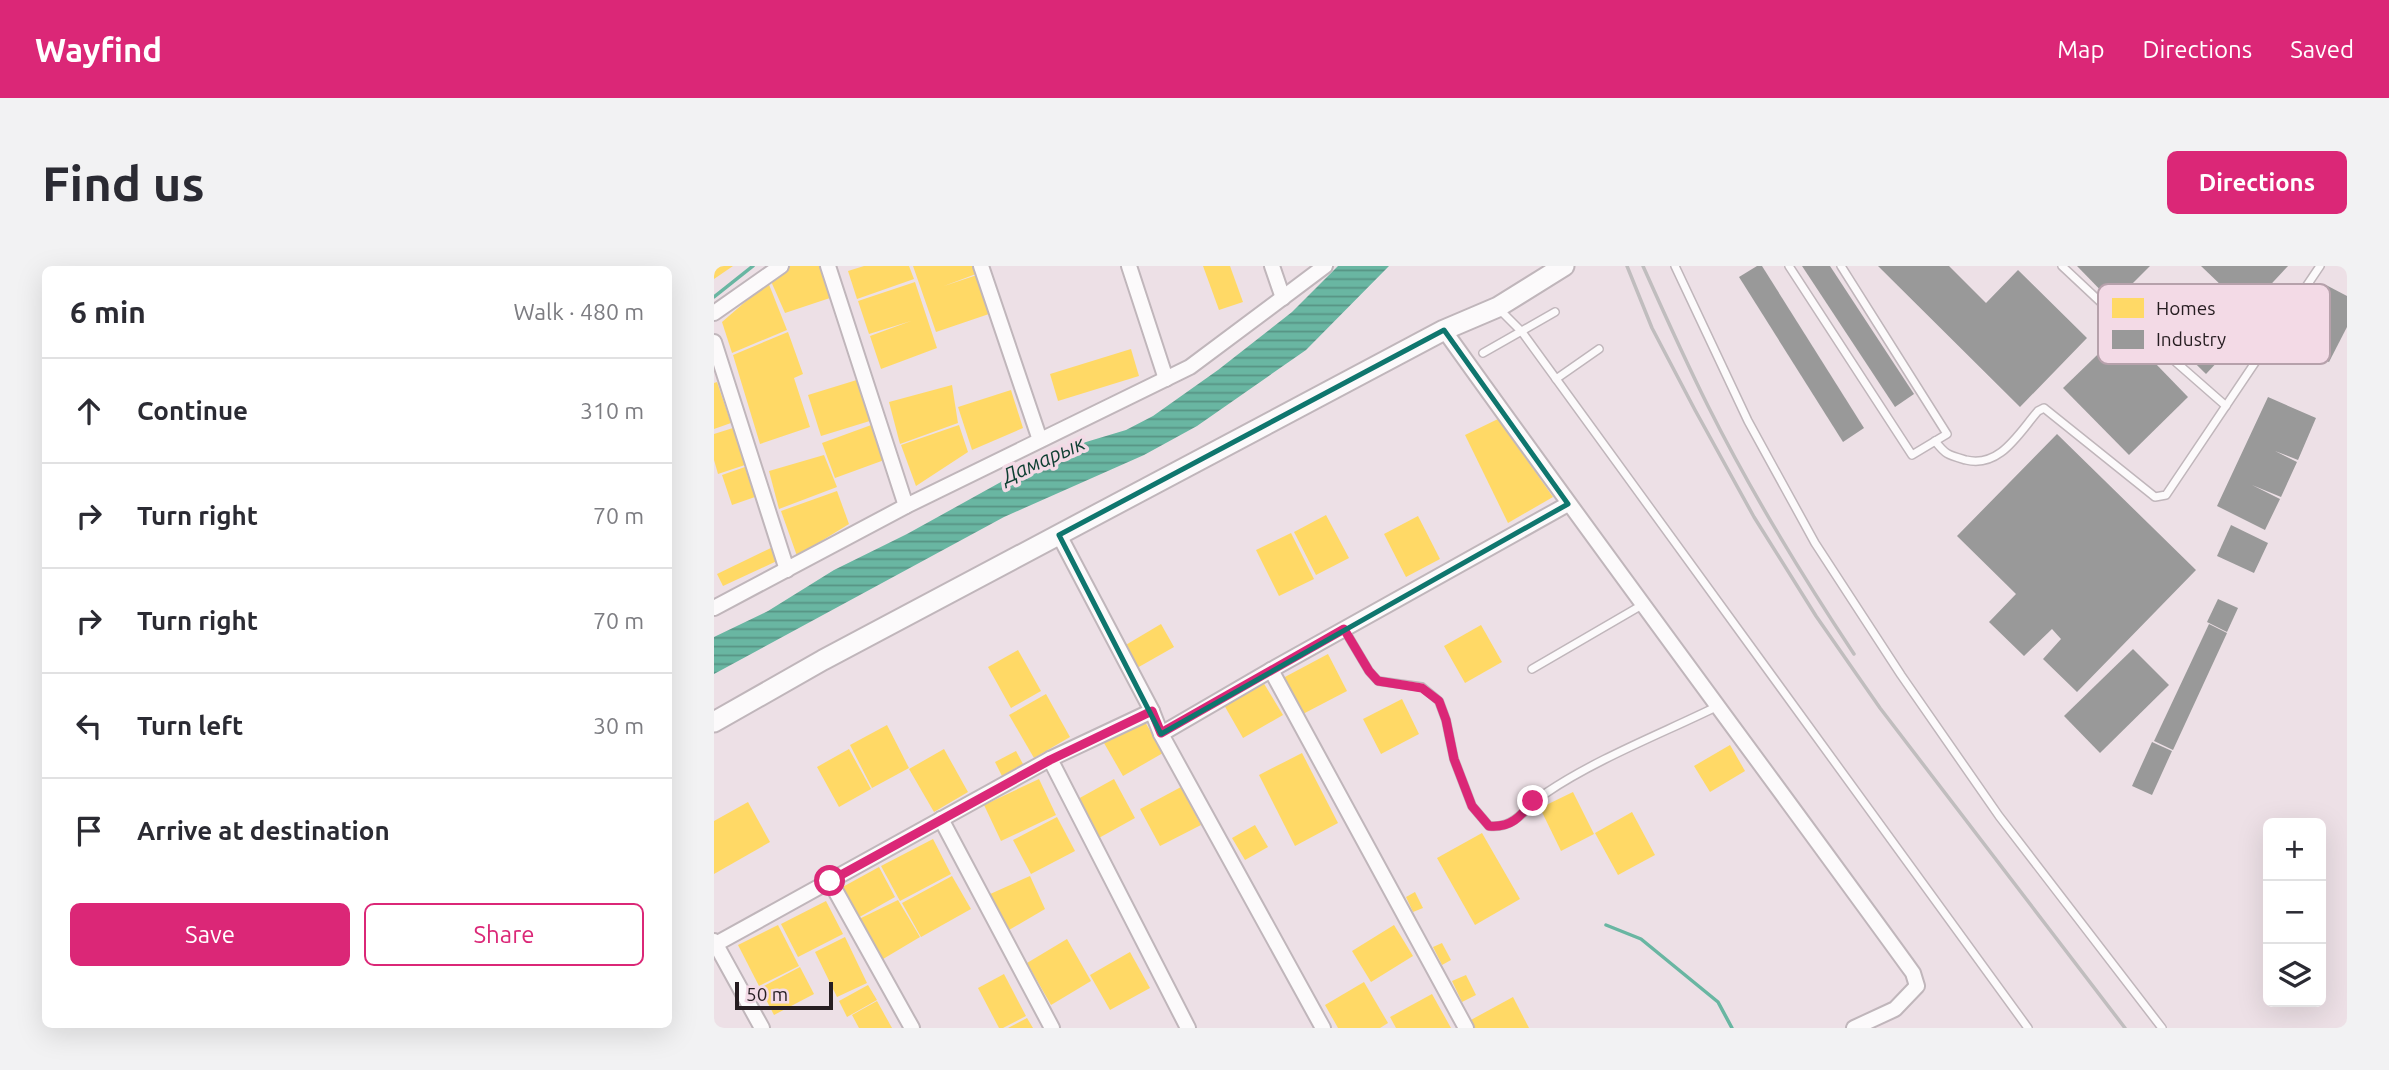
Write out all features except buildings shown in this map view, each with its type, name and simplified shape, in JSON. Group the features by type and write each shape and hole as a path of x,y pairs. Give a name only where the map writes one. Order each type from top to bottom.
{"main road":[{"path":"714,722 823,660 1444,330 1497,307 1564,266"}],"street":[{"path":"714,313 781,266"},
{"path":"828,266 906,506"},
{"path":"981,266 1040,440"},
{"path":"1129,266 1166,379"},
{"path":"1272,266 1283,298"},
{"path":"714,608 906,506 1189,367 1325,266"},
{"path":"1444,330 1568,504 1719,705 1788,804 1816,838 1913,973 1917,986 1895,1009 1854,1028"},
{"path":"714,342 787,570"},
{"path":"1161,733 1568,504"},
{"path":"1059,535 1161,733 1323,1028"},
{"path":"1271,670 1466,1028"},
{"path":"762,1028 715,943 1050,760 1152,711"},
{"path":"1050,760 1188,1028"},
{"path":"941,819 1052,1028"},
{"path":"830,881 912,1028"}],"lane":[{"path":"1675,266 1748,421 1815,543 1901,675 1999,816 2162,1028"},
{"path":"1790,266 1912,455 1947,434 1841,266"},
{"path":"2062,266 2098,300"},
{"path":"2308,284 2320,266"},
{"path":"1497,307 1522,332 2028,1028"},
{"path":"1483,353 1555,312"},
{"path":"1556,379 1599,349"},
{"path":"2178,364 2226,406"},
{"path":"1935,441 1945,455 1972,461 1989,461 2000,455 2038,411 2044,408 2155,496 2166,495 2254,364"},
{"path":"1532,668 1642,605"},
{"path":"1344,629 1378,681 1422,688 1439,701 1454,759 1472,806 1489,826 1503,827 1520,816 1533,801 1565,780 1719,705"}],"highlighted area":[{"path":"1444,330 1568,504 1161,734 1059,535"}],"shaded area":[{"path":"1338,266 1389,266 1306,350 1197,426 1144,455 1004,517 714,674 714,637 768,611 834,570 907,534 1039,461 1066,448 1126,430 1153,416 1218,370 1292,312"}],"waterway":[{"path":"714,297 753,266"},
{"path":"1606,925 1641,939 1718,1002 1732,1028"}],"railway":[{"path":"1627,266 1652,328 1695,410 1754,517 1816,616 1880,708 2125,1028"},
{"path":"1643,266 1724,438 1796,563 1854,654"}],"route":[{"path":"830,881 1050,760 1152,711 1161,733 1344,629 1378,681 1422,688 1439,701 1454,759 1472,806 1489,826 1503,827 1520,816 1533,801"}],"water label":[{"name":"Дамарык","path":"1043,459"}]}
